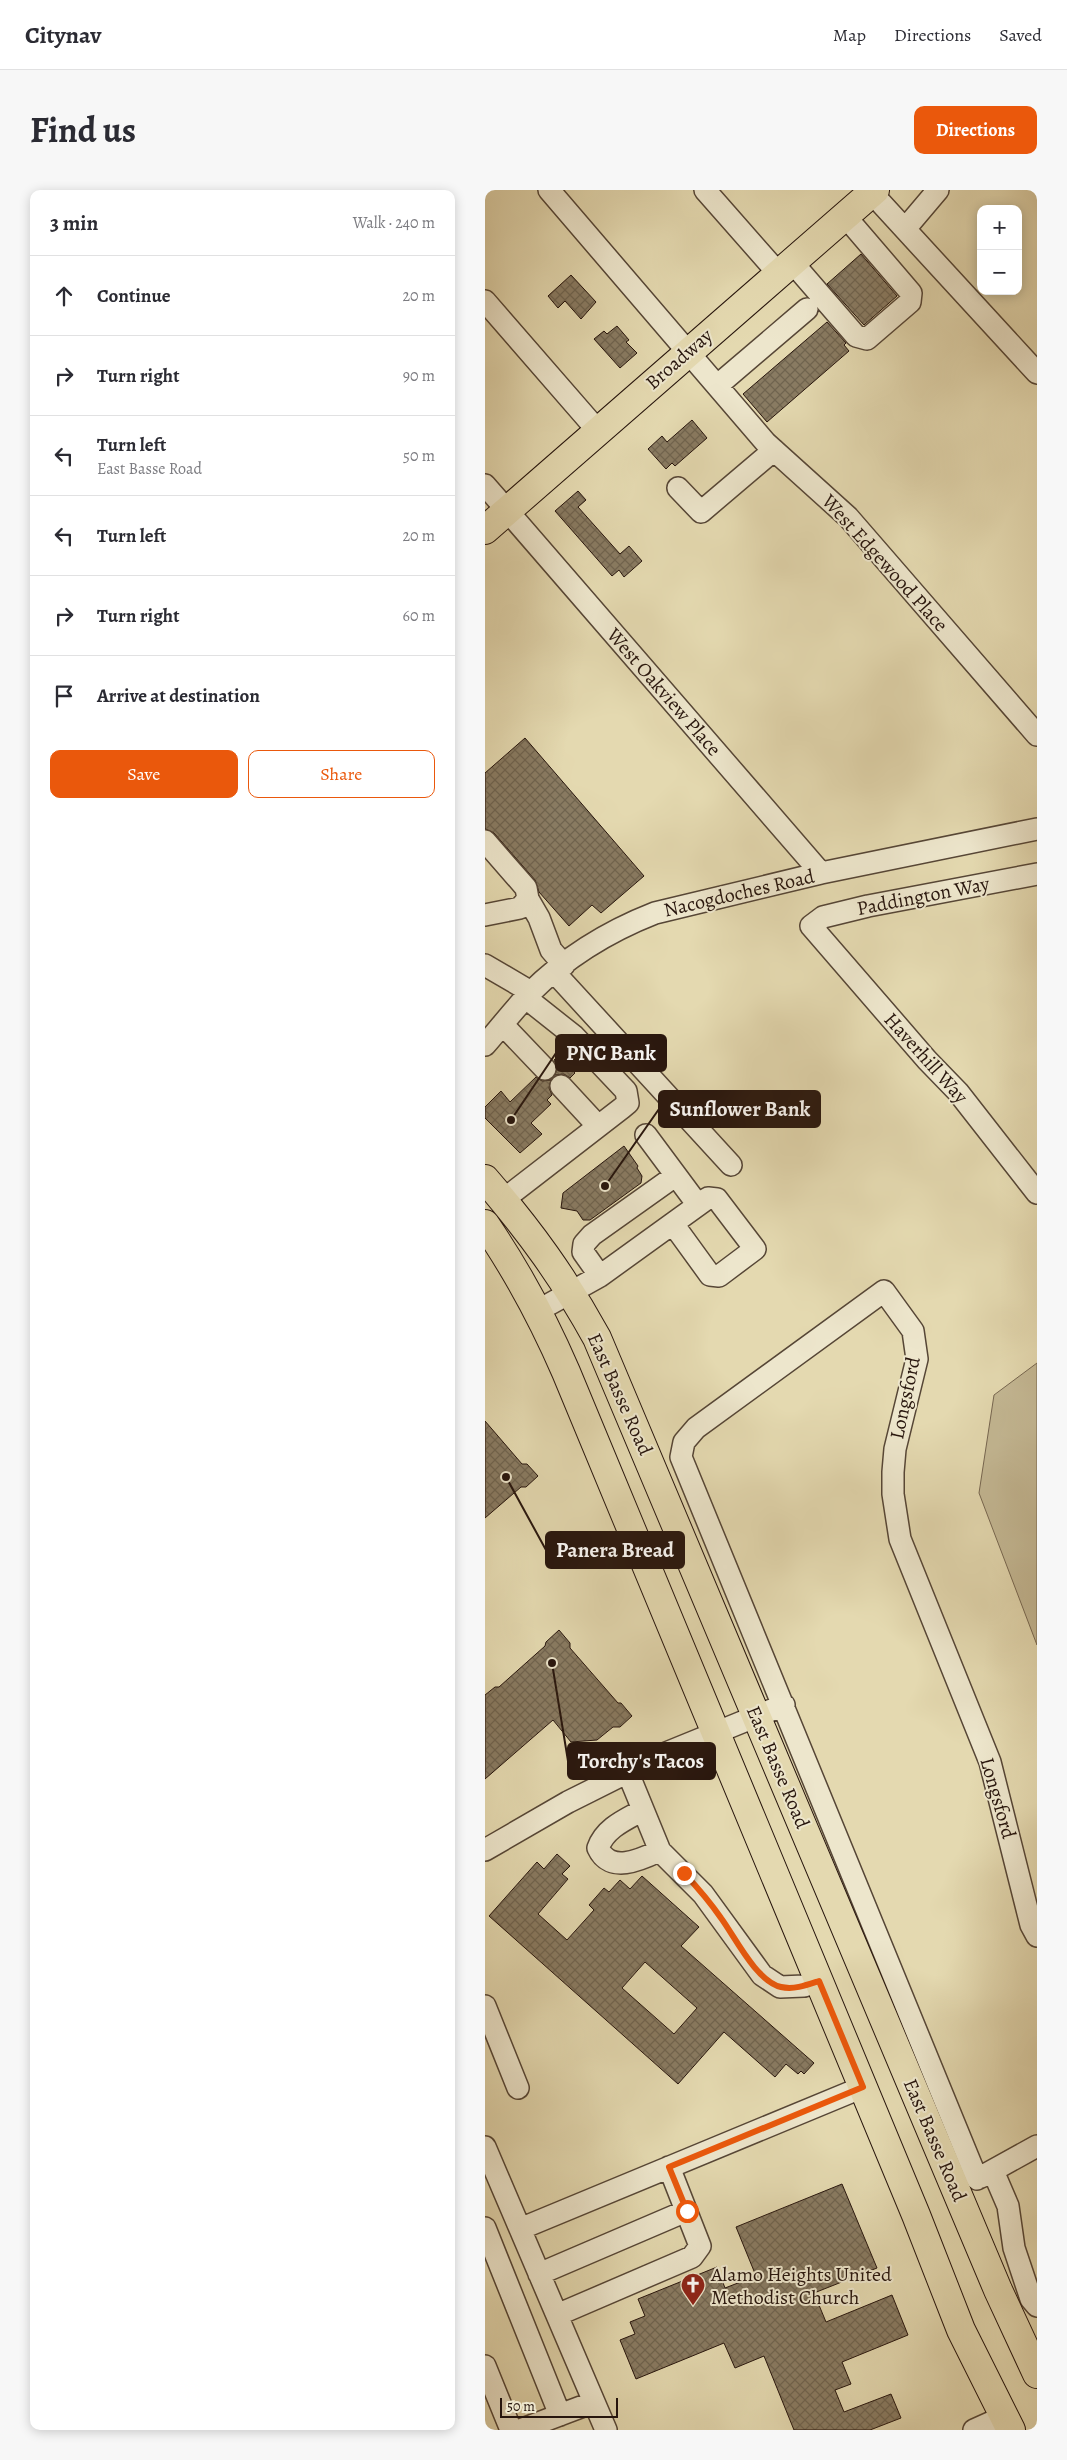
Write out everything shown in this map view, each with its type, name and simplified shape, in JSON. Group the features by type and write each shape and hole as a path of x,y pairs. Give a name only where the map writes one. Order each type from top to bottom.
{"main road":[{"name":"Broadway","path":"485,530 872,191"},
{"name":"East Basse Road","path":"485,1179 542,1248 572,1292 597,1338 756,1716 975,2179 1037,2374"},
{"name":"East Basse Road","path":"485,1224 506,1254 539,1310 863,2087 961,2330 1007,2423"}],"street":[{"name":"West Edgewood Place","path":"549,190 774,450 848,517 1037,735"},
{"path":"705,190 856,336 867,339 910,302 911,294 845,216"},
{"path":"905,229 938,190"},
{"path":"872,191 1037,373"},
{"path":"485,301 598,431"},
{"path":"718,385 807,309"},
{"path":"678,488 701,512 774,450"},
{"name":"West Oakview Place","path":"485,485 821,873"},
{"name":"Nacogdoches Road","path":"485,1045 529,995 560,969 604,936 655,913 821,873 1037,829"},
{"path":"485,841 526,888 528,899 539,918 560,969 731,1165"},
{"name":"Paddington Way","path":"811,926 823,917 868,906 1037,874"},
{"path":"485,915 520,908 528,899"},
{"name":"Haverhill Way","path":"811,926 927,1060 958,1092 1037,1193"},
{"path":"485,965 529,995 574,1036 626,1091 628,1102 503,1200"},
{"path":"503,1025 545,1069"},
{"path":"561,1086 598,1126"},
{"path":"645,1135 698,1205"},
{"path":"600,1276 583,1252 585,1244 592,1235 675,1176"},
{"path":"539,1310 600,1276 708,1198 717,1199 755,1249 719,1276 710,1275 673,1224"},
{"name":"Longsford","path":"1037,1936 1031,1925 990,1762 900,1539 893,1502 895,1449 917,1359 913,1331 884,1291 696,1428 684,1442 681,1450 685,1469 784,1705 975,2179 1008,2206 1014,2248 1031,2299 1037,2306"},
{"path":"485,1850 568,1802 666,1753 784,1705"},
{"path":"628,1773 659,1851 703,1894 762,1975 780,1987 792,1988 819,1981"},
{"path":"643,1810 615,1826 601,1838 598,1848 602,1857 611,1862 628,1863 659,1851"},
{"path":"485,2006 518,2088"},
{"path":"520,2229 863,2087"},
{"path":"975,2179 1037,2146"},
{"path":"488,2160 520,2229 606,2430"},
{"path":"557,2315 692,2257 700,2246 669,2167"},
{"path":"539,2274 687,2211"},
{"path":"485,2228 560,2415"},
{"path":"485,2366 511,2430"},
{"path":"520,2430 594,2402"},
{"path":"974,2430 1007,2423"}],"shaded area":[{"path":"1037,1363 1037,1645 979,1493 994,1395"}],"building":[{"path":"861,254 897,296 864,325 827,284"},
{"path":"571,275 596,302 581,319 565,301 558,308 548,296"},
{"path":"827,322 846,343 844,345 849,351 767,422 743,394"},
{"path":"617,326 629,340 626,342 637,353 620,368 594,339 604,331 607,334"},
{"path":"692,420 707,438 675,466 672,463 666,469 648,449 662,436 667,442"},
{"path":"578,491 586,500 578,507 620,554 629,546 642,561 624,577 619,570 612,576 555,511"},
{"path":"525,738 644,876 601,913 592,905 569,926 539,892 535,880 494,833 485,829 485,773"},
{"path":"558,1056 575,1073 570,1078 564,1074 555,1075 557,1067 554,1060"},
{"path":"536,1077 542,1081 551,1080 549,1088 552,1095 547,1100 551,1104 531,1123 542,1134 520,1153 485,1118 485,1107 501,1091 510,1102"},
{"path":"624,1146 638,1166 637,1168 642,1176 641,1183 590,1220 583,1220 577,1211 561,1208 563,1193"},
{"path":"485,1421 522,1464 527,1464 538,1476 526,1487 521,1487 485,1518"},
{"path":"559,1630 570,1643 570,1648 618,1703 621,1703 632,1716 620,1727 613,1727 597,1740 571,1742 553,1720 485,1779 485,1695 495,1687 499,1687 545,1646 546,1642"},
{"path":"557,1854 570,1866 562,1874 568,1879 538,1914 567,1940 594,1910 589,1905 604,1888 609,1892 620,1880 630,1889 642,1876 699,1927 681,1946 814,2063 804,2074 801,2071 798,2074 786,2064 775,2077 724,2032 678,2084 489,1916 537,1862 544,1869","holes":["645,1962 697,2008 674,2034 622,1988"]},
{"name":"Alamo Heights United Methodist Church","path":"842,2184 877,2268 814,2293 826,2322 892,2295 908,2335 842,2362 851,2384 835,2390 844,2412 891,2394 901,2418 870,2430 794,2430 764,2356 735,2368 724,2343 636,2379 620,2340 635,2334 630,2322 645,2316 638,2299 717,2267 725,2288 756,2276 736,2227"}],"place":[{"name":"PNC Bank","path":"511,1120"},
{"name":"Sunflower Bank","path":"605,1186"},
{"name":"Panera Bread","path":"506,1477"},
{"name":"Torchy's Tacos","path":"552,1663"},
{"name":"Alamo Heights United Methodist Church","path":"693,2306"}],"route":[{"path":"684,1873 703,1894 762,1975 780,1987 792,1988 819,1981 863,2087 669,2167 687,2211"}]}
